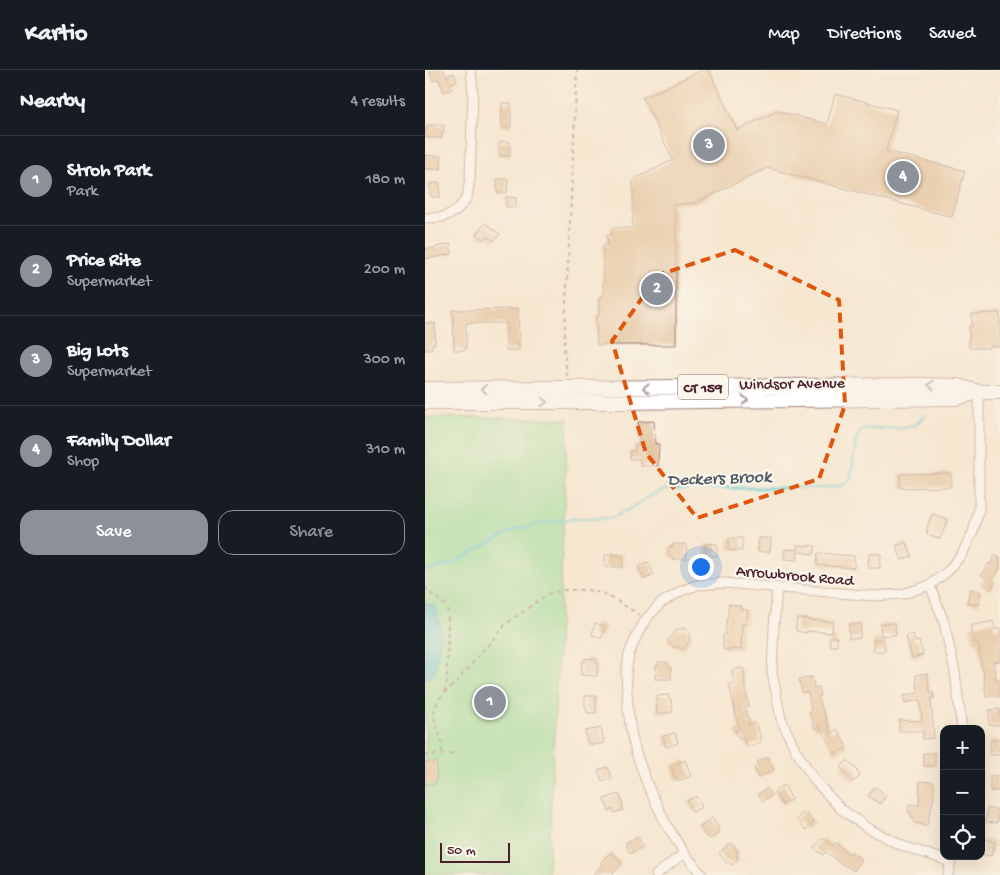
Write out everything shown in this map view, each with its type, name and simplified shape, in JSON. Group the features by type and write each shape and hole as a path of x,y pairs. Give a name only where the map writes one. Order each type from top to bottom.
{"main road":[{"name":"Windsor Avenue","path":"425,389 458,395 900,392 958,386 979,392 1000,392"},
{"name":"Windsor Avenue","path":"425,402 458,395"}],"street":[{"path":"425,218 443,216 456,211 467,198 470,179 473,103 471,70"},
{"name":"Arrowbrook Road","path":"702,875 684,853 665,822 648,786 636,754 631,732 626,674 629,654 646,619 661,603 681,591 697,585 724,583 874,596 903,594 930,585 948,570 962,554 973,532 979,509 979,392"},
{"path":"930,585 944,622 955,672 962,725"},
{"path":"777,588 773,626 772,672 781,718 796,751 815,781 841,809 869,829 903,846 940,856"},
{"path":"656,875 684,853"},
{"path":"948,875 951,860"}],"path":[{"path":"567,376 564,348 577,70"},
{"path":"425,587 447,606 447,682 444,693"},
{"path":"442,754 442,744 434,716 438,701 506,624 539,600 550,593 563,590 587,590 605,594 646,619"},
{"path":"425,755 455,754"}],"highlighted area":[{"path":"735,250 839,300 845,405 819,479 697,518 646,453 612,341 658,275"}],"green space":[{"path":"425,417 568,419 548,875 425,875"}],"water":[{"path":"425,603 436,607 441,631 435,671 430,678 425,680"}],"building":[{"path":"444,70 446,76 454,73 457,81 450,84 452,89 444,92 439,79 433,81 430,72"},
{"path":"702,70 709,70 737,130 778,111 827,124 835,94 897,110 886,151 965,171 952,217 767,168 695,203 672,205 676,218 676,345 597,345 596,316 599,316 599,297 603,296 603,246 608,245 607,235 611,235 612,228 633,228 633,180 673,160 643,98"},
{"path":"502,103 511,103 511,127 501,127"},
{"path":"427,125 444,125 442,138 425,137 425,129 428,129"},
{"path":"499,142 510,142 510,156 499,156"},
{"path":"425,155 441,156 441,169 425,169"},
{"path":"497,179 508,179 507,193 497,193"},
{"path":"430,183 440,183 440,197 432,197 430,195"},
{"path":"506,197 516,198 516,207 506,207"},
{"path":"485,223 500,234 494,241 487,236 484,240 476,234"},
{"path":"450,244 452,254 425,259 425,249"},
{"path":"518,309 519,350 506,350 506,323 466,323 466,350 454,350 453,310"},
{"path":"1000,313 1000,346 969,348 969,326 972,326 972,314"},
{"path":"425,323 435,323 435,344 432,344 432,350 425,350"},
{"path":"654,421 655,444 659,444 658,466 640,466 640,459 630,459 630,451 635,451 634,445 639,445 638,422"},
{"path":"951,473 951,487 900,488 900,474"},
{"path":"932,514 948,520 940,539 927,534 928,531 926,531"},
{"path":"729,538 742,538 742,551 728,550"},
{"path":"759,538 771,538 770,552 758,552"},
{"path":"906,542 912,556 902,560 896,546"},
{"path":"673,544 686,544 687,559 673,559 673,557 669,557 669,547 673,546"},
{"path":"705,544 717,544 717,556 705,556"},
{"path":"797,545 816,546 814,554 798,552 797,560 784,559 785,549 797,550"},
{"path":"818,553 854,556 854,568 817,565"},
{"path":"869,554 881,554 880,568 868,568"},
{"path":"605,555 623,555 623,567 605,567"},
{"path":"994,556 1000,558 1000,568 992,580 995,582 991,590 982,584 986,578 981,575 989,563 991,564"},
{"path":"648,562 654,575 644,579 638,567"},
{"path":"970,589 981,592 978,605 967,603"},
{"path":"729,604 741,606 740,609 748,610 746,624 742,624 741,650 723,649 723,635 725,635"},
{"path":"797,618 833,622 832,633 796,631"},
{"path":"993,621 995,630 1000,628 1000,661 993,662 996,679 1000,679 1000,696 986,697 978,642 974,643 970,626"},
{"path":"595,623 605,626 602,638 592,635"},
{"path":"895,623 896,635 881,636 880,624"},
{"path":"849,624 861,624 860,638 849,638"},
{"path":"683,627 691,634 688,637 691,640 682,650 677,646 675,648 667,641 678,628 681,630"},
{"path":"913,634 915,642 919,641 923,655 912,658 906,636"},
{"path":"830,637 837,637 837,646 830,646"},
{"path":"884,639 885,651 874,652 873,640"},
{"path":"585,658 596,659 598,663 597,676 581,675 582,661 585,662"},
{"path":"658,662 668,662 668,666 671,666 671,679 655,679"},
{"path":"743,668 749,706 745,707 749,725 755,723 761,737 759,737 761,742 747,747 744,738 739,739 735,730 739,729 729,684 734,684 732,670"},
{"path":"927,673 930,692 933,691 934,698 931,698 934,738 923,739 923,731 899,731 899,720 922,721 920,700 905,703 904,696 918,693 916,675"},
{"path":"812,677 814,688 819,687 821,696 818,696 831,733 837,729 847,747 835,754 820,727 815,729 809,711 811,710 808,692 802,693 799,679"},
{"path":"669,695 673,712 657,714 657,696"},
{"path":"585,696 596,696 596,713 587,713 587,709 585,709"},
{"path":"1000,709 1000,725 989,725 989,710"},
{"path":"601,728 604,743 588,744 585,731"},
{"path":"675,733 678,743 666,747 663,736"},
{"path":"990,740 1000,740 1000,755 990,755"},
{"path":"923,753 935,753 935,766 924,766"},
{"path":"768,757 774,770 758,778 754,768 759,766 757,762"},
{"path":"685,760 691,776 678,781 671,766"},
{"path":"848,760 860,776 853,782 840,767"},
{"path":"425,762 437,762 436,784 425,784"},
{"path":"608,767 612,778 602,781 598,770"},
{"path":"990,776 1000,776 1000,791 990,791"},
{"path":"920,781 934,782 934,796 927,826 913,822 914,817 910,816 911,813 908,812 910,804 919,806"},
{"path":"784,785 792,799 783,805 774,792"},
{"path":"875,787 886,795 880,804 868,796"},
{"path":"767,788 772,795 763,801 758,794"},
{"path":"619,794 623,810 614,813 613,809 609,811 604,799"},
{"path":"696,796 702,807 692,812 687,801"},
{"path":"987,808 999,810 997,823 986,822"},
{"path":"804,811 814,822 806,830 797,819"},
{"path":"712,818 719,828 717,829 719,833 710,839 708,836 706,837 700,827"},
{"path":"638,837 643,847 630,853 625,843"},
{"path":"823,838 833,846 836,843 849,854 850,852 861,859 854,871 842,865 826,852 823,855 814,848"},
{"path":"985,839 995,842 991,856 985,855"},
{"path":"731,843 739,853 736,855 739,859 732,865 729,861 727,863 719,853"},
{"path":"611,852 621,862 621,865 611,875 593,875 602,865 600,863"}],"waterway":[{"name":"Deckers Brook","path":"425,571 451,564 514,530 572,519 612,518 663,490 703,488 825,488 841,486 851,478 856,439 860,432 866,429 903,428 917,424 925,415"}],"place":[{"name":"Big Lots","path":"709,145"},
{"name":"Family Dollar","path":"903,177"},
{"name":"Price Rite","path":"657,289"},
{"name":"Stroh Park","path":"490,702"}]}
